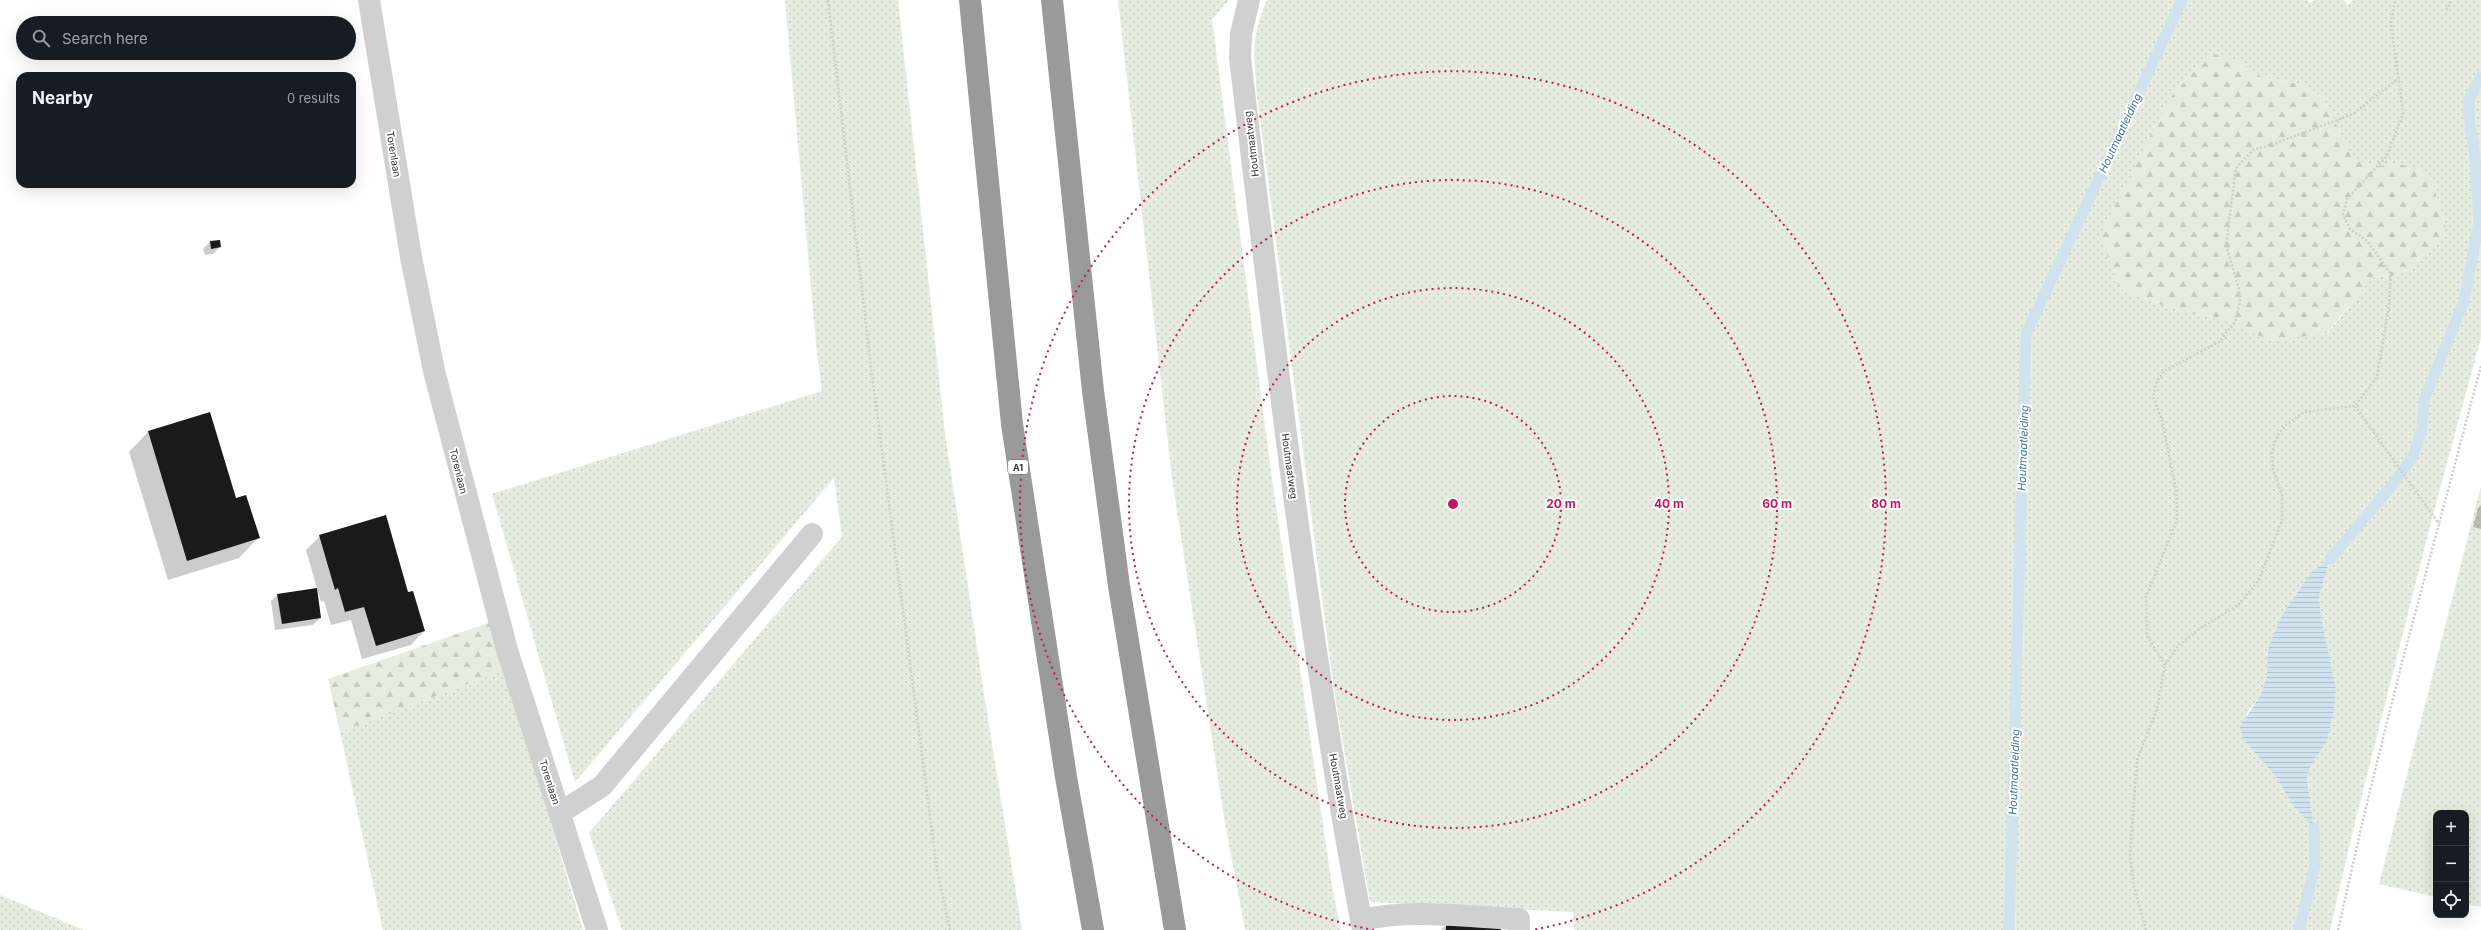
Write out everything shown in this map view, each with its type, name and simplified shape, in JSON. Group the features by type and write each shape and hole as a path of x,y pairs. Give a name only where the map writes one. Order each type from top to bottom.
{"highway":[{"name":"A1","path":"970,0 1012,424 1066,777 1093,930"},
{"path":"1052,0 1100,446 1119,586 1175,930"}],"street":[{"name":"Torenlaan","path":"369,0 411,257 434,370 507,650 597,930"},
{"name":"Houtmaatweg","path":"1249,0 1241,34 1240,58 1283,424 1328,720 1362,925"},
{"path":"560,813 602,786 812,534"},
{"path":"1362,925 1382,915 1406,913 1519,920 1519,930"}],"path":[{"path":"828,0 872,375 937,869 950,930"},
{"path":"2146,930 2134,887 2130,855 2138,760 2157,710 2165,664 2177,647 2238,605 2259,580 2282,520 2282,495 2273,469 2272,452 2277,436 2287,424 2304,412 2355,406 2377,377 2389,305 2391,274 2367,241 2350,229 2343,215 2347,199 2387,156 2403,113 2400,77 2394,56 2391,24 2395,0"},
{"path":"2446,10 2452,0"},
{"path":"2165,664 2147,636 2146,597 2164,556 2177,520 2176,490 2168,443 2162,420 2153,397 2157,381 2164,370 2219,342 2235,322 2240,302 2239,288 2226,245 2236,168 2253,150 2280,142 2353,114 2400,77"},
{"path":"2338,930 2365,811 2481,366"},
{"path":"2355,406 2439,524"}],"green space":[{"path":"785,0 898,0 945,433 984,694 1022,930 622,930 589,833 842,537 834,478 575,782 492,494 822,391 816,343"},
{"path":"1118,0 1229,0 1212,19 1271,472 1332,886 1341,930 1245,930 1224,817 1172,478"},
{"path":"1267,0 2307,0 2311,3 2314,0 2344,0 2348,5 2353,0 2481,0 2481,338 2431,522 2350,843 2330,930 1574,930 1573,912 1370,902 1334,690 1257,95 1254,47","holes":["2207,56 2238,60 2262,77 2291,82 2310,88 2324,99 2354,160 2375,166 2397,164 2433,184 2446,228 2439,239 2424,257 2407,270 2386,276 2373,276 2327,334 2216,318 2167,307 2120,289 2150,141 2170,98","2330,559 2319,594 2321,616 2336,689 2334,712 2327,741 2310,767 2307,778 2314,827 2294,807 2276,777 2243,739 2247,713 2261,694 2267,677 2282,615 2312,571"]},
{"path":"2220,54 2238,60 2262,77 2291,82 2310,88 2324,99 2354,160 2375,166 2397,164 2418,168 2433,184 2446,228 2432,249 2417,265 2408,271 2387,276 2373,276 2327,333 2272,341 2216,318 2167,307 2120,289 2100,235 2170,98 2207,56"},
{"path":"2481,486 2481,907 2469,905 2469,810 2433,810 2433,896 2379,884"},
{"path":"491,622 505,670 340,732 328,679"},
{"path":"505,670 583,930 383,930 340,732"},
{"path":"0,895 84,930 0,930"}],"water":[{"path":"2330,559 2319,595 2321,616 2336,689 2334,712 2327,741 2310,767 2307,778 2314,828 2294,807 2276,777 2243,739 2240,727 2261,694 2267,677 2268,649 2282,615 2312,571"}],"building":[{"path":"220,240 221,247 211,249 210,241"},
{"path":"210,412 236,498 246,495 260,538 187,561 148,431"},
{"path":"386,515 408,592 413,591 425,631 376,646 364,607 345,612 338,588 335,590 319,535"},
{"path":"317,588 321,618 282,624 277,594"},
{"path":"1501,922 1501,930 1446,930 1446,923"}],"waterway":[{"name":"Houtmaatleiding","path":"2009,930 2026,334 2182,0"},
{"path":"2330,559 2393,484 2413,456 2422,429 2424,400 2464,301 2479,222 2475,156 2469,117 2469,99 2481,77"},
{"path":"2299,930 2315,865 2314,828"}]}
